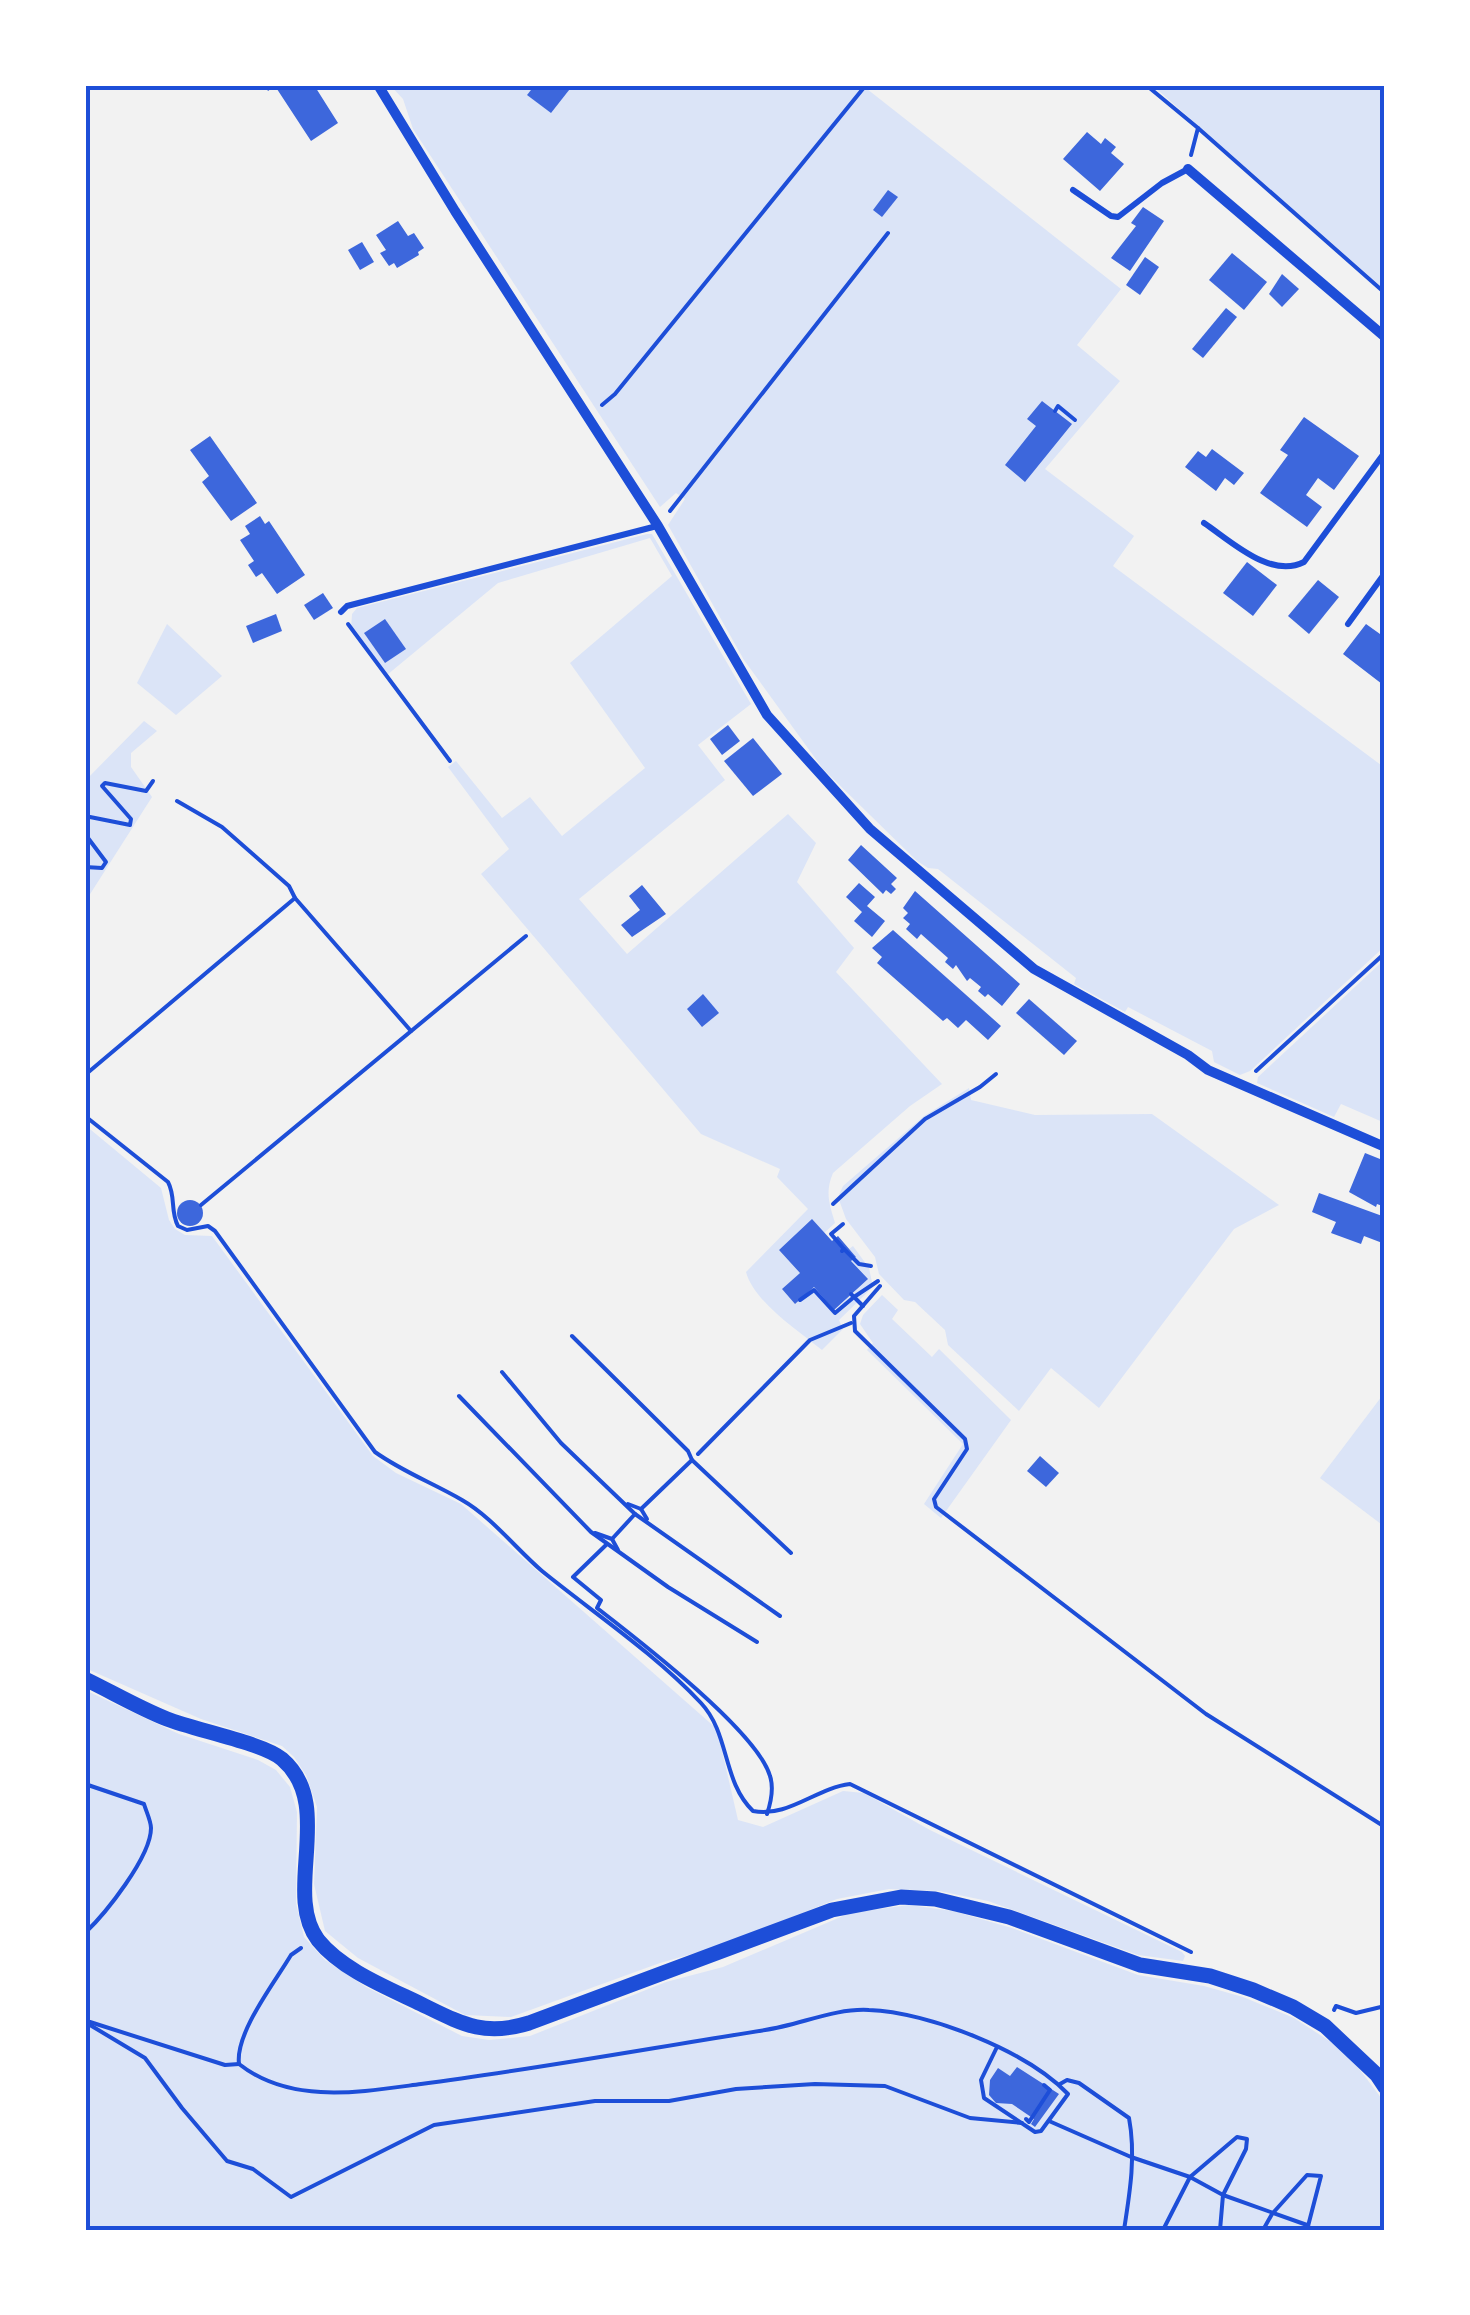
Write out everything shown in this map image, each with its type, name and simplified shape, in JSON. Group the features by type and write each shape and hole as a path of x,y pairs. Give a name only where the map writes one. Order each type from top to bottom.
{"street":[{"path":"378,85 455,212 658,526 767,715 870,829 1034,969 1208,1070 1385,1146"},
{"path":"1188,169 1385,337"},
{"path":"85,1679 165,1718 265,1748 288,1766 304,1795 308,1819 308,1911 317,1938 341,1960 406,1997 478,2030 504,2030 850,1906 901,1897 935,1899 989,1911 1140,1964 1210,1976 1293,2007 1326,2026 1377,2074 1385,2088"}],"lane":[{"path":"1074,190 1110,216 1118,217 1162,183 1188,169"},
{"path":"1204,523 1260,560 1278,567 1293,567 1304,562 1385,452"},
{"path":"341,612 346,606 658,526"},
{"path":"1348,624 1385,573"}],"path":[{"path":"588,416 615,394 866,85"},
{"path":"1146,85 1385,293"},
{"path":"1188,169 1198,128"},
{"path":"680,496 888,233"},
{"path":"1058,410 1075,420"},
{"path":"341,612 450,761"},
{"path":"85,816 130,825 131,819 102,786 105,783 146,790 153,781"},
{"path":"177,801 222,827 289,886 295,898 410,1032"},
{"path":"85,834 106,862 102,868 85,866"},
{"path":"85,1076 295,898"},
{"path":"201,1205 526,936"},
{"path":"1242,1085 1385,952"},
{"path":"834,1204 925,1118 996,1074"},
{"path":"85,1116 168,1182 174,1193 172,1210 178,1226 187,1230 208,1226 215,1231 376,1452 397,1468 465,1501 539,1569 637,1645 702,1704 718,1724 735,1788 753,1811 767,1814 838,1785 850,1784 1192,1952 1210,1976"},
{"path":"844,1224 831,1234 859,1264 871,1266"},
{"path":"698,1454 810,1340 852,1322 879,1284 853,1295 835,1313 814,1290 800,1300"},
{"path":"853,1295 863,1306"},
{"path":"852,1322 872,1349 966,1439 967,1449 934,1500 936,1507 1206,1714 1385,1827"},
{"path":"572,1336 688,1451 692,1460 791,1552"},
{"path":"502,1372 561,1443 635,1514 780,1616"},
{"path":"459,1396 590,1532 757,1642"},
{"path":"688,1451 698,1454"},
{"path":"698,1454 700,1466"},
{"path":"641,1509 692,1460"},
{"path":"627,1504 641,1509 649,1523"},
{"path":"612,1540 635,1514"},
{"path":"590,1532 612,1540 620,1555"},
{"path":"606,1545 573,1577 602,1600 597,1608 640,1641 762,1757 771,1778 767,1814"},
{"path":"85,1784 144,1804 151,1829 124,1885 85,1933"},
{"path":"238,2064 237,2052 245,2032 291,1954 317,1938"},
{"path":"1336,2006 1356,2013 1385,2006"},
{"path":"85,2021 224,2065 238,2064 285,2086 315,2093 354,2093 514,2072 868,2010 970,2032 998,2047 1059,2085 1068,2094 1041,2131 1035,2132 984,2098 980,2080 998,2047"},
{"path":"85,2021 145,2058 228,2161 253,2169 291,2197 434,2125 594,2101 669,2101 736,2089 815,2084 885,2086 970,2118 1025,2124 1050,2090 1044,2085"},
{"path":"1059,2085 1067,2080 1079,2083 1128,2118 1135,2148 1124,2230"},
{"path":"1048,2120 1131,2157 1190,2176 1223,2195 1272,2214 1308,2228 1321,2176 1307,2175 1272,2214 1263,2230"},
{"path":"1164,2230 1190,2176 1237,2137 1247,2139 1246,2149 1223,2195 1220,2230"}],"shaded area":[{"path":"390,85 862,85 1121,289 1077,345 1120,381 1045,469 1134,536 1113,566 1385,768 1385,946 1250,1071 1240,1075 1214,1062 1212,1051 1074,984 1076,978 938,869 917,861 823,769 744,660 668,525 685,499 676,493 660,507 413,129 403,99"},
{"path":"1152,85 1385,85 1385,290"},
{"path":"652,534 751,704 698,745 725,780 579,899 627,954 788,814 816,843 797,882 854,948 836,972 942,1084 910,1106 833,1173 829,1198 835,1223 824,1233 812,1220 779,1250 800,1273 782,1289 795,1304 814,1287 835,1310 867,1280 851,1261 856,1257 849,1249 853,1246 869,1268 873,1287 839,1320 843,1329 822,1350 767,1305 746,1272 808,1209 777,1177 780,1169 701,1134 481,874 509,849 448,767 456,761 502,818 530,797 562,836 645,768 570,663 672,576 650,538 498,583 387,675 351,629 352,614 357,608"},
{"path":"167,624 222,676 176,715 137,683"},
{"path":"144,721 157,731 131,753 131,767 152,797 85,902 85,781"},
{"path":"1385,959 1385,1123 1341,1104 1334,1117 1257,1083 1258,1077"},
{"path":"969,1088 971,1100 1035,1115 1152,1114 1279,1205 1234,1229 1099,1408 1051,1368 1019,1411 948,1345 945,1330 915,1302 904,1300 879,1274 875,1257 846,1219 838,1197 843,1186 924,1116"},
{"path":"85,1125 161,1188 175,1229 185,1235 212,1236 373,1456 396,1473 461,1504 717,1729 738,1820 763,1827 843,1791 864,1793 930,1830 1182,1952 1183,1961 1138,1955 988,1901 939,1891 889,1889 837,1899 723,1945 660,1963 511,2017 465,2015 358,1958 325,1931 314,1884 317,1807 306,1775 294,1757 282,1746 201,1719 85,1668"},
{"path":"882,1295 898,1310 892,1319 932,1357 939,1349 1011,1420 941,1518 924,1504 963,1444 867,1350 873,1343 860,1324 863,1315"},
{"path":"1385,1392 1385,1527 1320,1478"},
{"path":"85,1690 179,1734 258,1760 276,1770 290,1787 297,1812 296,1903 304,1937 325,1960 366,1987 462,2036 489,2040 530,2036 666,1982 723,1967 850,1913 909,1905 953,1911 1012,1928 1138,1975 1243,1997 1294,2018 1331,2042 1354,2062 1385,2103 1385,2230 85,2230"}],"building":[{"path":"264,85 314,85 338,123 311,141 275,86 268,91"},
{"path":"535,85 573,85 551,113 527,95"},
{"path":"1087,132 1101,144 1105,138 1116,147 1111,153 1124,164 1100,191 1063,159"},
{"path":"888,190 898,197 882,217 873,210"},
{"path":"1143,207 1164,221 1130,271 1111,258 1136,226 1131,223"},
{"path":"398,221 408,236 414,233 424,248 397,268 394,263 389,266 380,253 386,250 376,235"},
{"path":"362,242 374,262 360,270 348,250"},
{"path":"1232,253 1267,282 1244,310 1209,280"},
{"path":"1145,257 1159,267 1140,295 1126,285"},
{"path":"1282,274 1299,289 1282,307 1269,294"},
{"path":"1226,308 1237,317 1203,358 1192,349"},
{"path":"1042,401 1072,424 1025,482 1005,465 1036,426 1027,419"},
{"path":"1304,417 1359,456 1334,490 1318,478 1306,495 1322,507 1307,527 1260,493 1288,455 1280,450"},
{"path":"210,436 257,503 231,521 202,482 209,476 190,450"},
{"path":"1212,449 1244,473 1234,485 1225,478 1216,491 1185,467 1198,451 1206,457"},
{"path":"260,516 265,524 269,521 305,575 277,594 262,573 256,577 248,565 254,561 240,540 250,534 245,526"},
{"path":"1247,562 1277,585 1253,616 1223,593"},
{"path":"1318,580 1339,597 1309,634 1288,616"},
{"path":"323,593 333,608 314,620 304,605"},
{"path":"276,614 282,631 253,643 246,626"},
{"path":"385,619 406,649 385,663 364,633"},
{"path":"1366,624 1380,634 1385,626 1382,684 1343,654"},
{"path":"728,725 740,741 722,755 710,739"},
{"path":"753,738 782,774 753,796 724,761"},
{"path":"861,845 897,878 891,884 896,889 891,894 886,890 883,894 848,860"},
{"path":"859,883 875,897 867,906 885,921 872,937 854,921 862,912 846,897"},
{"path":"642,885 666,914 632,937 621,925 640,910 629,896"},
{"path":"915,891 1020,984 1002,1006 978,991 981,987 970,978 967,981 956,965 953,969 945,962 948,958 921,934 917,939 906,929 910,924 903,918 908,913 903,908"},
{"path":"893,930 1001,1026 988,1040 966,1020 958,1028 947,1018 943,1021 877,963 882,957 872,948"},
{"path":"703,994 719,1013 702,1027 687,1009"},
{"path":"1029,999 1077,1041 1064,1055 1016,1013"},
{"path":"1365,1153 1385,1161 1385,1207 1376,1207 1349,1192"},
{"path":"1319,1193 1385,1217 1385,1244 1364,1236 1361,1244 1331,1233 1336,1222 1312,1212"},
{"path":"190,1200 199,1204 203,1213 199,1222 190,1226 181,1222 177,1213 181,1204"},
{"path":"812,1219 832,1241 838,1236 856,1257 851,1261 868,1279 834,1310 814,1287 795,1304 782,1289 800,1273 779,1250"},
{"path":"1040,1456 1059,1473 1046,1487 1027,1471"},
{"path":"1017,2067 1059,2094 1035,2127 1031,2124 1034,2119 1012,2104 996,2103 989,2095 990,2080 998,2068 1010,2076"}]}
